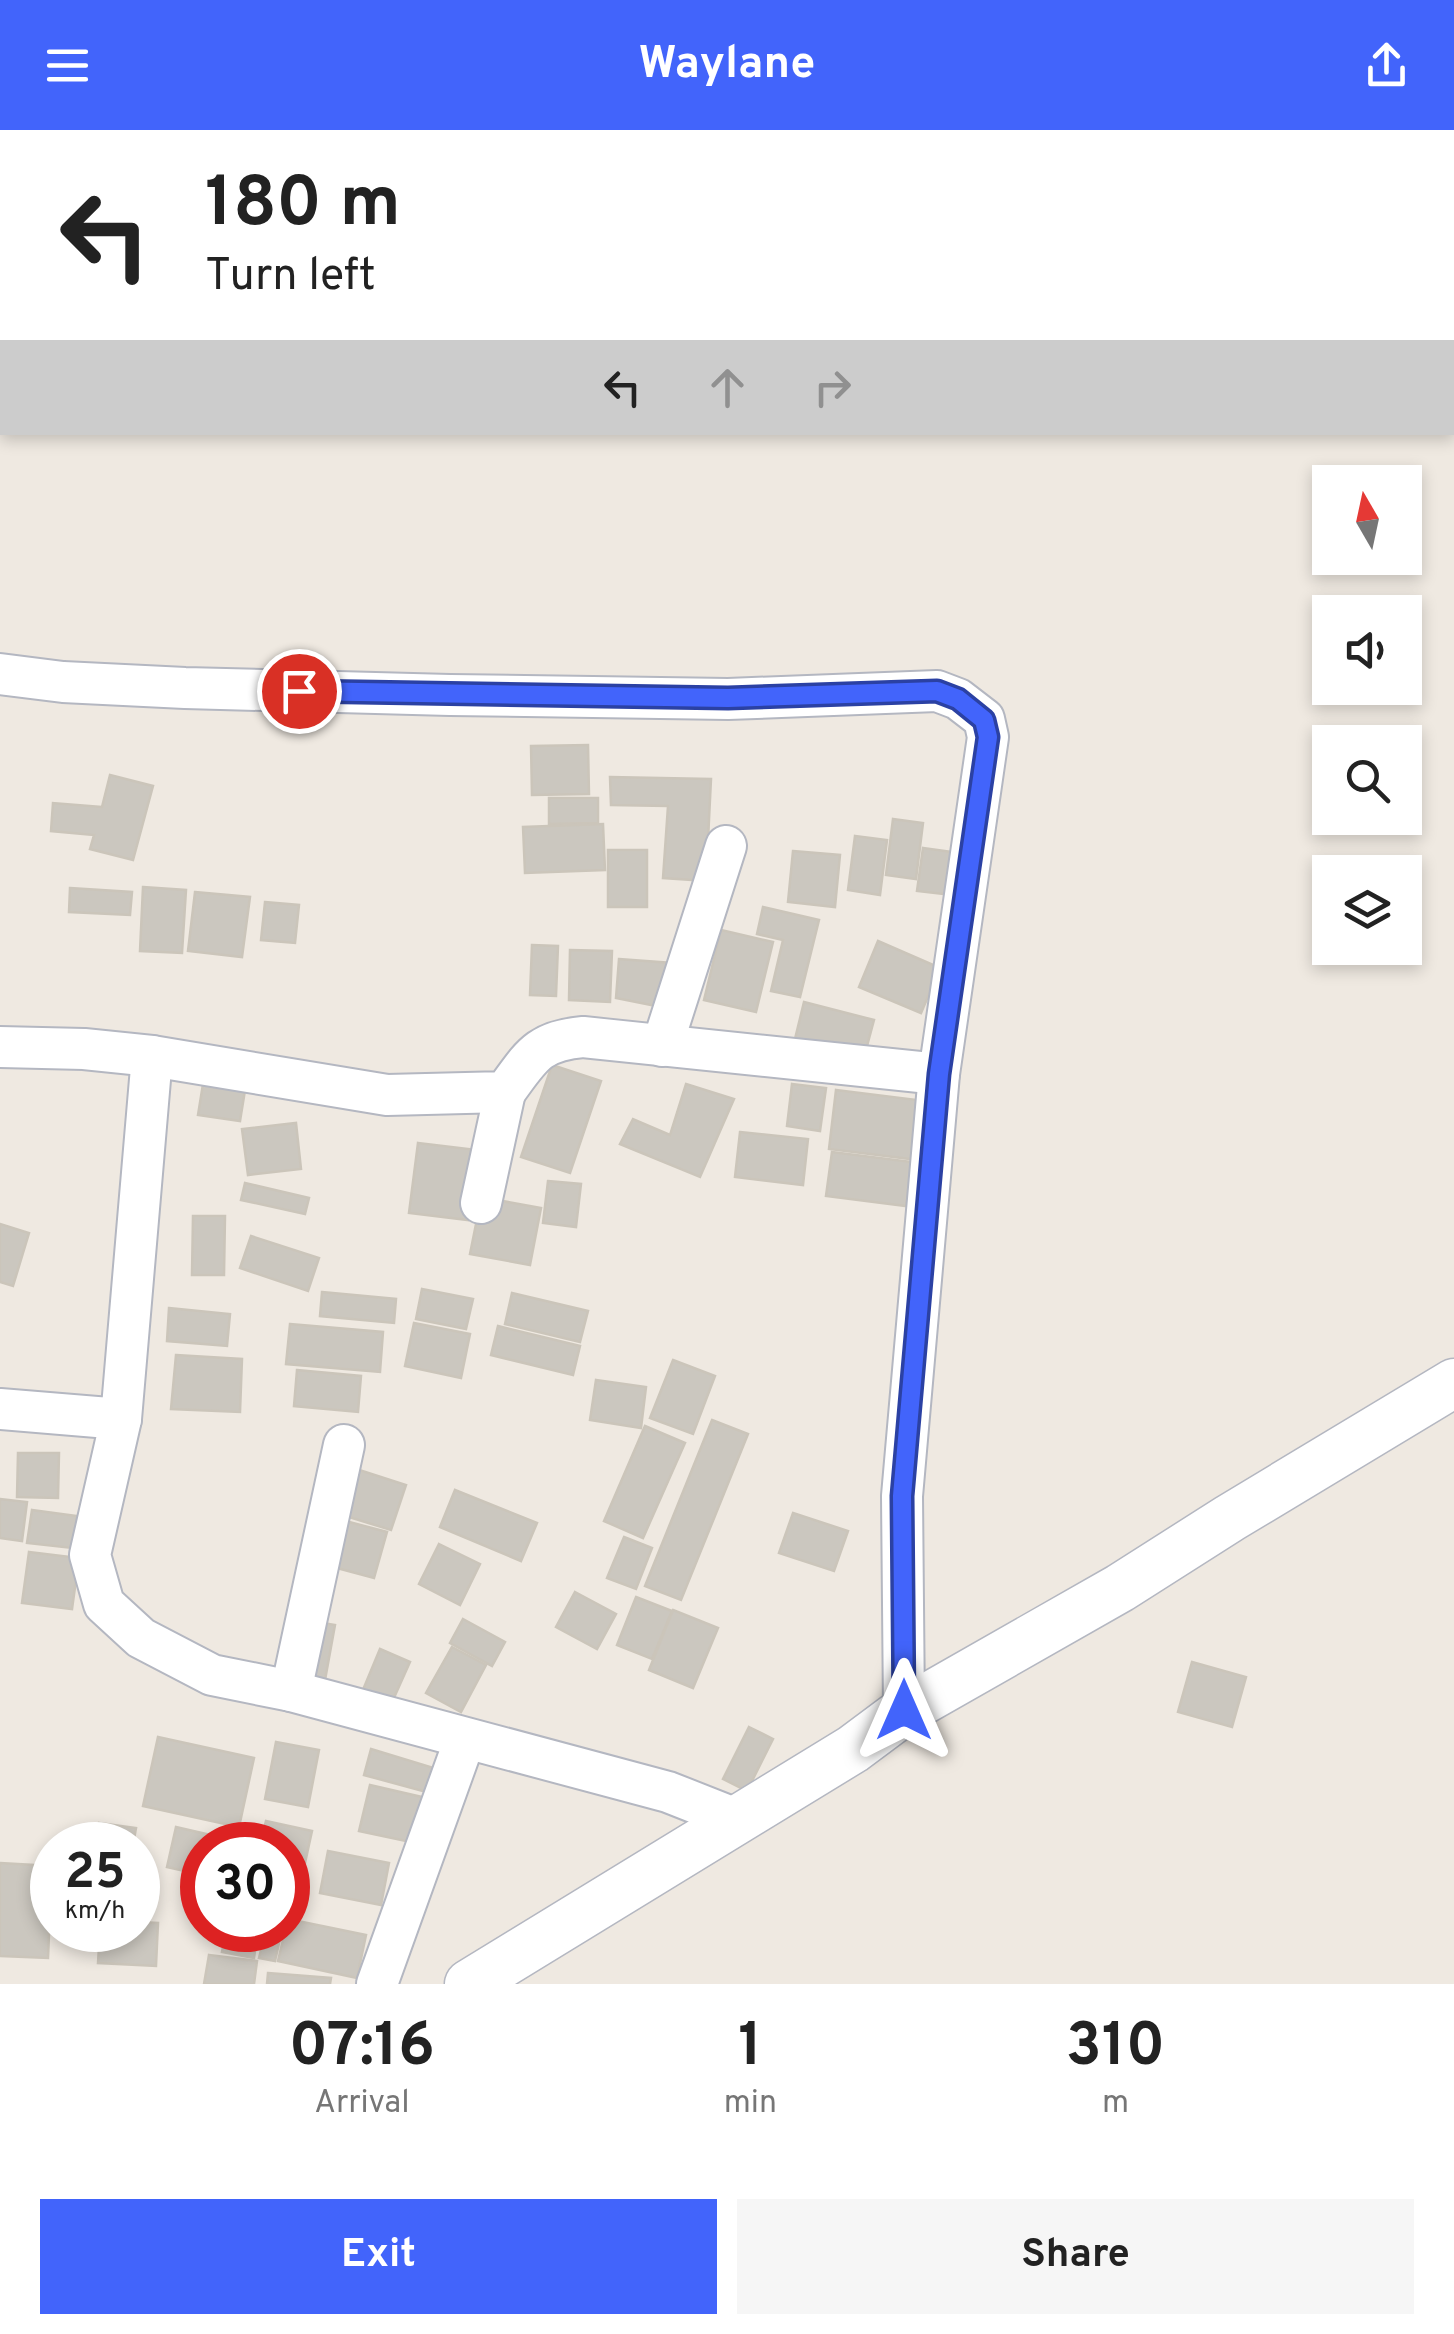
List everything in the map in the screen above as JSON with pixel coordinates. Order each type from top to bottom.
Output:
[{"type":"street","points":[[0,674],[150,686],[374,693],[728,698],[937,691],[958,699],[984,720],[988,737],[939,1074],[902,1496],[904,1710]]},
{"type":"street","points":[[662,1046],[726,846]]},
{"type":"street","points":[[481,1203],[505,1092],[536,1050],[556,1040],[583,1038],[939,1074]]},
{"type":"street","points":[[0,1047],[152,1056],[387,1096],[505,1092]]},
{"type":"street","points":[[152,1056],[121,1419],[90,1556],[104,1604],[141,1638],[212,1675],[291,1692],[668,1792],[739,1820]]},
{"type":"street","points":[[470,1984],[853,1749],[904,1710],[1103,1598],[1454,1383]]},
{"type":"street","points":[[0,1409],[121,1419]]},
{"type":"street","points":[[291,1692],[344,1445]]},
{"type":"street","points":[[377,1984],[465,1740]]},
{"type":"building","points":[[588,745],[589,794],[532,795],[531,746]]},
{"type":"building","points":[[110,775],[153,786],[133,860],[90,849],[94,835],[51,831],[53,803],[102,807]]},
{"type":"building","points":[[610,777],[711,779],[706,881],[663,878],[668,806],[611,805]]},
{"type":"building","points":[[549,798],[598,798],[598,823],[549,824]]},
{"type":"building","points":[[893,819],[923,823],[916,879],[886,875]]},
{"type":"building","points":[[603,824],[605,870],[525,873],[523,827]]},
{"type":"building","points":[[855,836],[887,840],[880,895],[848,890]]},
{"type":"building","points":[[923,848],[967,854],[962,896],[917,891]]},
{"type":"building","points":[[608,850],[647,850],[647,907],[608,907]]},
{"type":"building","points":[[793,851],[840,855],[835,907],[788,902]]},
{"type":"building","points":[[143,887],[186,890],[182,953],[140,951]]},
{"type":"building","points":[[70,888],[132,892],[130,915],[69,912]]},
{"type":"building","points":[[195,892],[250,897],[242,957],[188,951]]},
{"type":"building","points":[[265,902],[299,905],[295,943],[261,940]]},
{"type":"building","points":[[763,907],[819,920],[800,997],[771,991],[783,940],[757,934]]},
{"type":"building","points":[[721,930],[773,942],[756,1012],[704,1000]]},
{"type":"building","points":[[878,941],[940,968],[921,1013],[859,987]]},
{"type":"building","points":[[532,945],[558,946],[556,996],[530,995]]},
{"type":"building","points":[[570,950],[612,951],[610,1002],[569,1000]]},
{"type":"building","points":[[619,959],[672,963],[666,1008],[616,998]]},
{"type":"building","points":[[804,1002],[874,1020],[863,1061],[794,1043]]},
{"type":"building","points":[[552,1065],[601,1081],[570,1173],[521,1157]]},
{"type":"building","points":[[204,1078],[246,1084],[240,1121],[198,1115]]},
{"type":"building","points":[[686,1084],[734,1099],[700,1177],[620,1144],[633,1119],[670,1135]]},
{"type":"building","points":[[792,1084],[826,1088],[820,1131],[787,1126]]},
{"type":"building","points":[[836,1090],[925,1101],[918,1160],[829,1149]]},
{"type":"building","points":[[296,1123],[301,1169],[248,1175],[242,1129]]},
{"type":"building","points":[[740,1132],[808,1139],[803,1185],[735,1177]]},
{"type":"building","points":[[418,1143],[477,1150],[468,1220],[409,1213]]},
{"type":"building","points":[[832,1152],[912,1162],[906,1206],[826,1196]]},
{"type":"building","points":[[548,1181],[581,1184],[576,1227],[543,1223]]},
{"type":"building","points":[[245,1183],[309,1198],[305,1214],[241,1200]]},
{"type":"building","points":[[497,1200],[541,1208],[530,1265],[470,1254],[479,1209]]},
{"type":"building","points":[[193,1216],[225,1216],[224,1275],[192,1275]]},
{"type":"building","points":[[0,1224],[29,1233],[13,1286],[0,1282]]},
{"type":"building","points":[[251,1236],[319,1258],[308,1291],[240,1268]]},
{"type":"building","points":[[422,1289],[473,1299],[466,1329],[416,1319]]},
{"type":"building","points":[[322,1292],[396,1299],[394,1323],[320,1316]]},
{"type":"building","points":[[512,1293],[588,1311],[580,1342],[505,1324]]},
{"type":"building","points":[[169,1308],[230,1314],[227,1346],[167,1341]]},
{"type":"building","points":[[414,1323],[470,1334],[461,1378],[405,1366]]},
{"type":"building","points":[[290,1324],[383,1332],[380,1372],[286,1364]]},
{"type":"building","points":[[498,1326],[580,1346],[573,1375],[491,1355]]},
{"type":"building","points":[[176,1355],[242,1359],[240,1412],[171,1409]]},
{"type":"building","points":[[673,1360],[715,1376],[693,1434],[650,1418]]},
{"type":"building","points":[[297,1370],[361,1376],[358,1412],[294,1406]]},
{"type":"building","points":[[596,1380],[646,1387],[641,1428],[590,1420]]},
{"type":"building","points":[[712,1420],[748,1434],[681,1600],[645,1586]]},
{"type":"building","points":[[645,1426],[685,1443],[643,1538],[604,1521]]},
{"type":"building","points":[[18,1453],[59,1453],[58,1498],[17,1497]]},
{"type":"building","points":[[353,1468],[406,1485],[391,1530],[339,1514]]},
{"type":"building","points":[[455,1490],[537,1523],[521,1561],[440,1527]]},
{"type":"building","points":[[0,1499],[27,1502],[22,1541],[0,1538]]},
{"type":"building","points":[[32,1510],[77,1516],[72,1548],[27,1543]]},
{"type":"building","points":[[793,1513],[848,1531],[834,1571],[779,1553]]},
{"type":"building","points":[[338,1519],[387,1532],[374,1578],[326,1565]]},
{"type":"building","points":[[624,1537],[652,1548],[636,1589],[607,1578]]},
{"type":"building","points":[[439,1544],[480,1564],[460,1605],[419,1584]]},
{"type":"building","points":[[29,1552],[79,1558],[72,1609],[22,1603]]},
{"type":"building","points":[[575,1592],[616,1614],[597,1649],[556,1627]]},
{"type":"building","points":[[636,1597],[672,1611],[652,1659],[617,1645]]},
{"type":"building","points":[[673,1610],[718,1628],[693,1688],[649,1670]]},
{"type":"building","points":[[463,1619],[505,1642],[492,1666],[450,1643]]},
{"type":"building","points":[[311,1621],[335,1625],[325,1680],[300,1675]]},
{"type":"building","points":[[452,1647],[486,1665],[461,1712],[426,1693]]},
{"type":"building","points":[[380,1649],[410,1662],[389,1709],[360,1697]]},
{"type":"building","points":[[1192,1662],[1246,1677],[1232,1727],[1178,1712]]},
{"type":"building","points":[[749,1727],[773,1739],[747,1791],[723,1779]]},
{"type":"building","points":[[158,1737],[254,1758],[240,1822],[216,1822],[143,1806]]},
{"type":"building","points":[[276,1742],[319,1750],[308,1807],[265,1799]]},
{"type":"building","points":[[371,1749],[437,1769],[430,1793],[364,1775]]},
{"type":"building","points":[[370,1785],[435,1800],[425,1845],[359,1831]]},
{"type":"building","points":[[176,1827],[180,1828],[180,1870],[167,1867]]},
{"type":"building","points":[[328,1851],[389,1863],[381,1905],[320,1893]]},
{"type":"building","points":[[0,1863],[30,1865],[30,1952],[48,1952],[48,1958],[0,1956]]},
{"type":"building","points":[[310,1924],[366,1935],[357,1978],[278,1961],[280,1952],[310,1952]]},
{"type":"building","points":[[99,1952],[157,1952],[156,1966],[98,1963]]},
{"type":"building","points":[[222,1952],[255,1952],[254,1958]]},
{"type":"building","points":[[260,1952],[277,1952],[275,1961],[259,1958]]},
{"type":"building","points":[[209,1955],[257,1961],[254,1984],[204,1984]]},
{"type":"building","points":[[268,1973],[331,1978],[330,1984],[267,1984]]},
{"type":"route","points":[[299,691],[728,698],[937,691],[958,699],[984,720],[988,737],[939,1074],[902,1496],[904,1710]]}]
